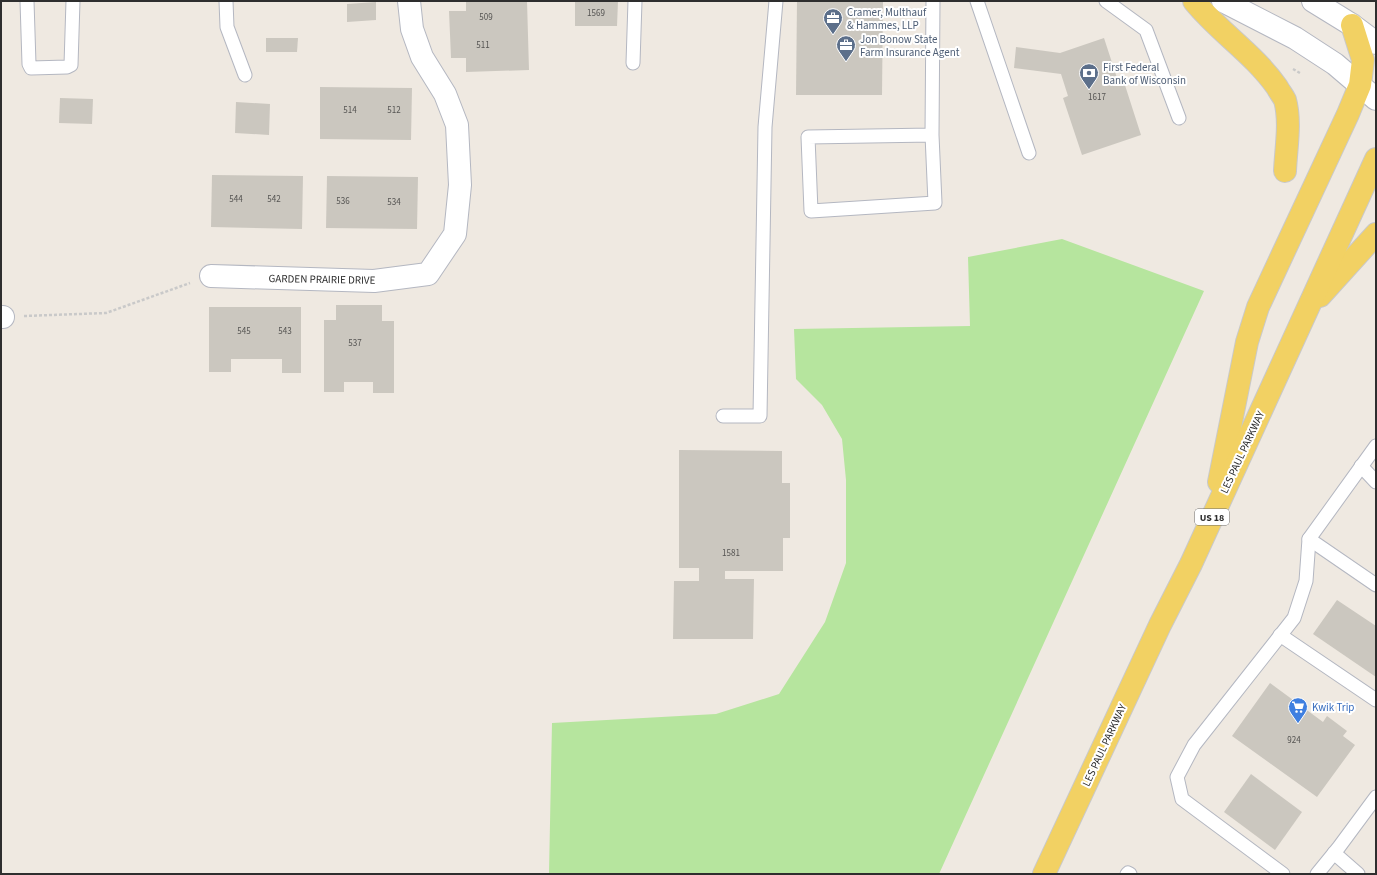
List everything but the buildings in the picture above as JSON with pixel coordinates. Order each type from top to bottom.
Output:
[{"type":"main road","points":[[1194,1],[1206,15],[1270,77],[1284,99],[1288,116],[1285,171]]},
{"type":"main road","points":[[1212,518],[1247,342],[1258,307],[1348,114],[1368,92],[1363,60],[1352,25]]},
{"type":"main road","name":"LES PAUL PARKWAY","points":[[1044,874],[1160,625],[1191,564],[1376,159]]},
{"type":"main road","points":[[1307,310],[1376,234]]},
{"type":"street","name":"GARDEN PRAIRIE DRIVE","points":[[211,276],[374,281],[428,274],[454,234],[460,184],[457,125],[445,94],[422,56],[412,29],[409,1]]},
{"type":"street","points":[[1223,1],[1295,38],[1335,64],[1368,92]]},
{"type":"street","points":[[1313,1],[1352,25],[1376,43]]},
{"type":"lane","points":[[27,1],[29,64],[31,68],[67,67],[71,65],[73,1]]},
{"type":"lane","points":[[226,1],[227,27],[245,75]]},
{"type":"lane","points":[[633,64],[635,1]]},
{"type":"lane","points":[[722,416],[760,416],[764,127],[776,1]]},
{"type":"lane","points":[[932,135],[808,137],[810,211],[935,203],[932,135],[933,1]]},
{"type":"lane","points":[[977,1],[1029,153]]},
{"type":"lane","points":[[1106,1],[1146,30],[1179,118]]},
{"type":"lane","points":[[1283,874],[1182,799],[1177,778],[1194,745],[1294,618],[1306,581],[1309,539],[1376,446]]},
{"type":"lane","points":[[1361,466],[1376,482]]},
{"type":"lane","points":[[1309,539],[1376,585]]},
{"type":"lane","points":[[1280,635],[1376,700]]},
{"type":"lane","points":[[1317,874],[1376,797]]},
{"type":"lane","points":[[1334,853],[1358,874]]},
{"type":"path","points":[[1293,69],[1300,73]]},
{"type":"path","points":[[2,317],[106,313],[211,276]]},
{"type":"green space","points":[[1062,239],[1204,291],[939,874],[549,874],[552,723],[716,714],[779,694],[825,622],[846,563],[846,480],[842,439],[822,405],[796,379],[794,329],[970,326],[968,257]]},
{"type":"place","name":"Cramer, Multhauf & Hammes, LLP","points":[[833,35]]},
{"type":"place","name":"Jon Bonow State Farm Insurance Agent","points":[[846,62]]},
{"type":"place","name":"First Federal Bank of Wisconsin","points":[[1089,90]]},
{"type":"place","name":"Kwik Trip","points":[[1298,724]]}]
